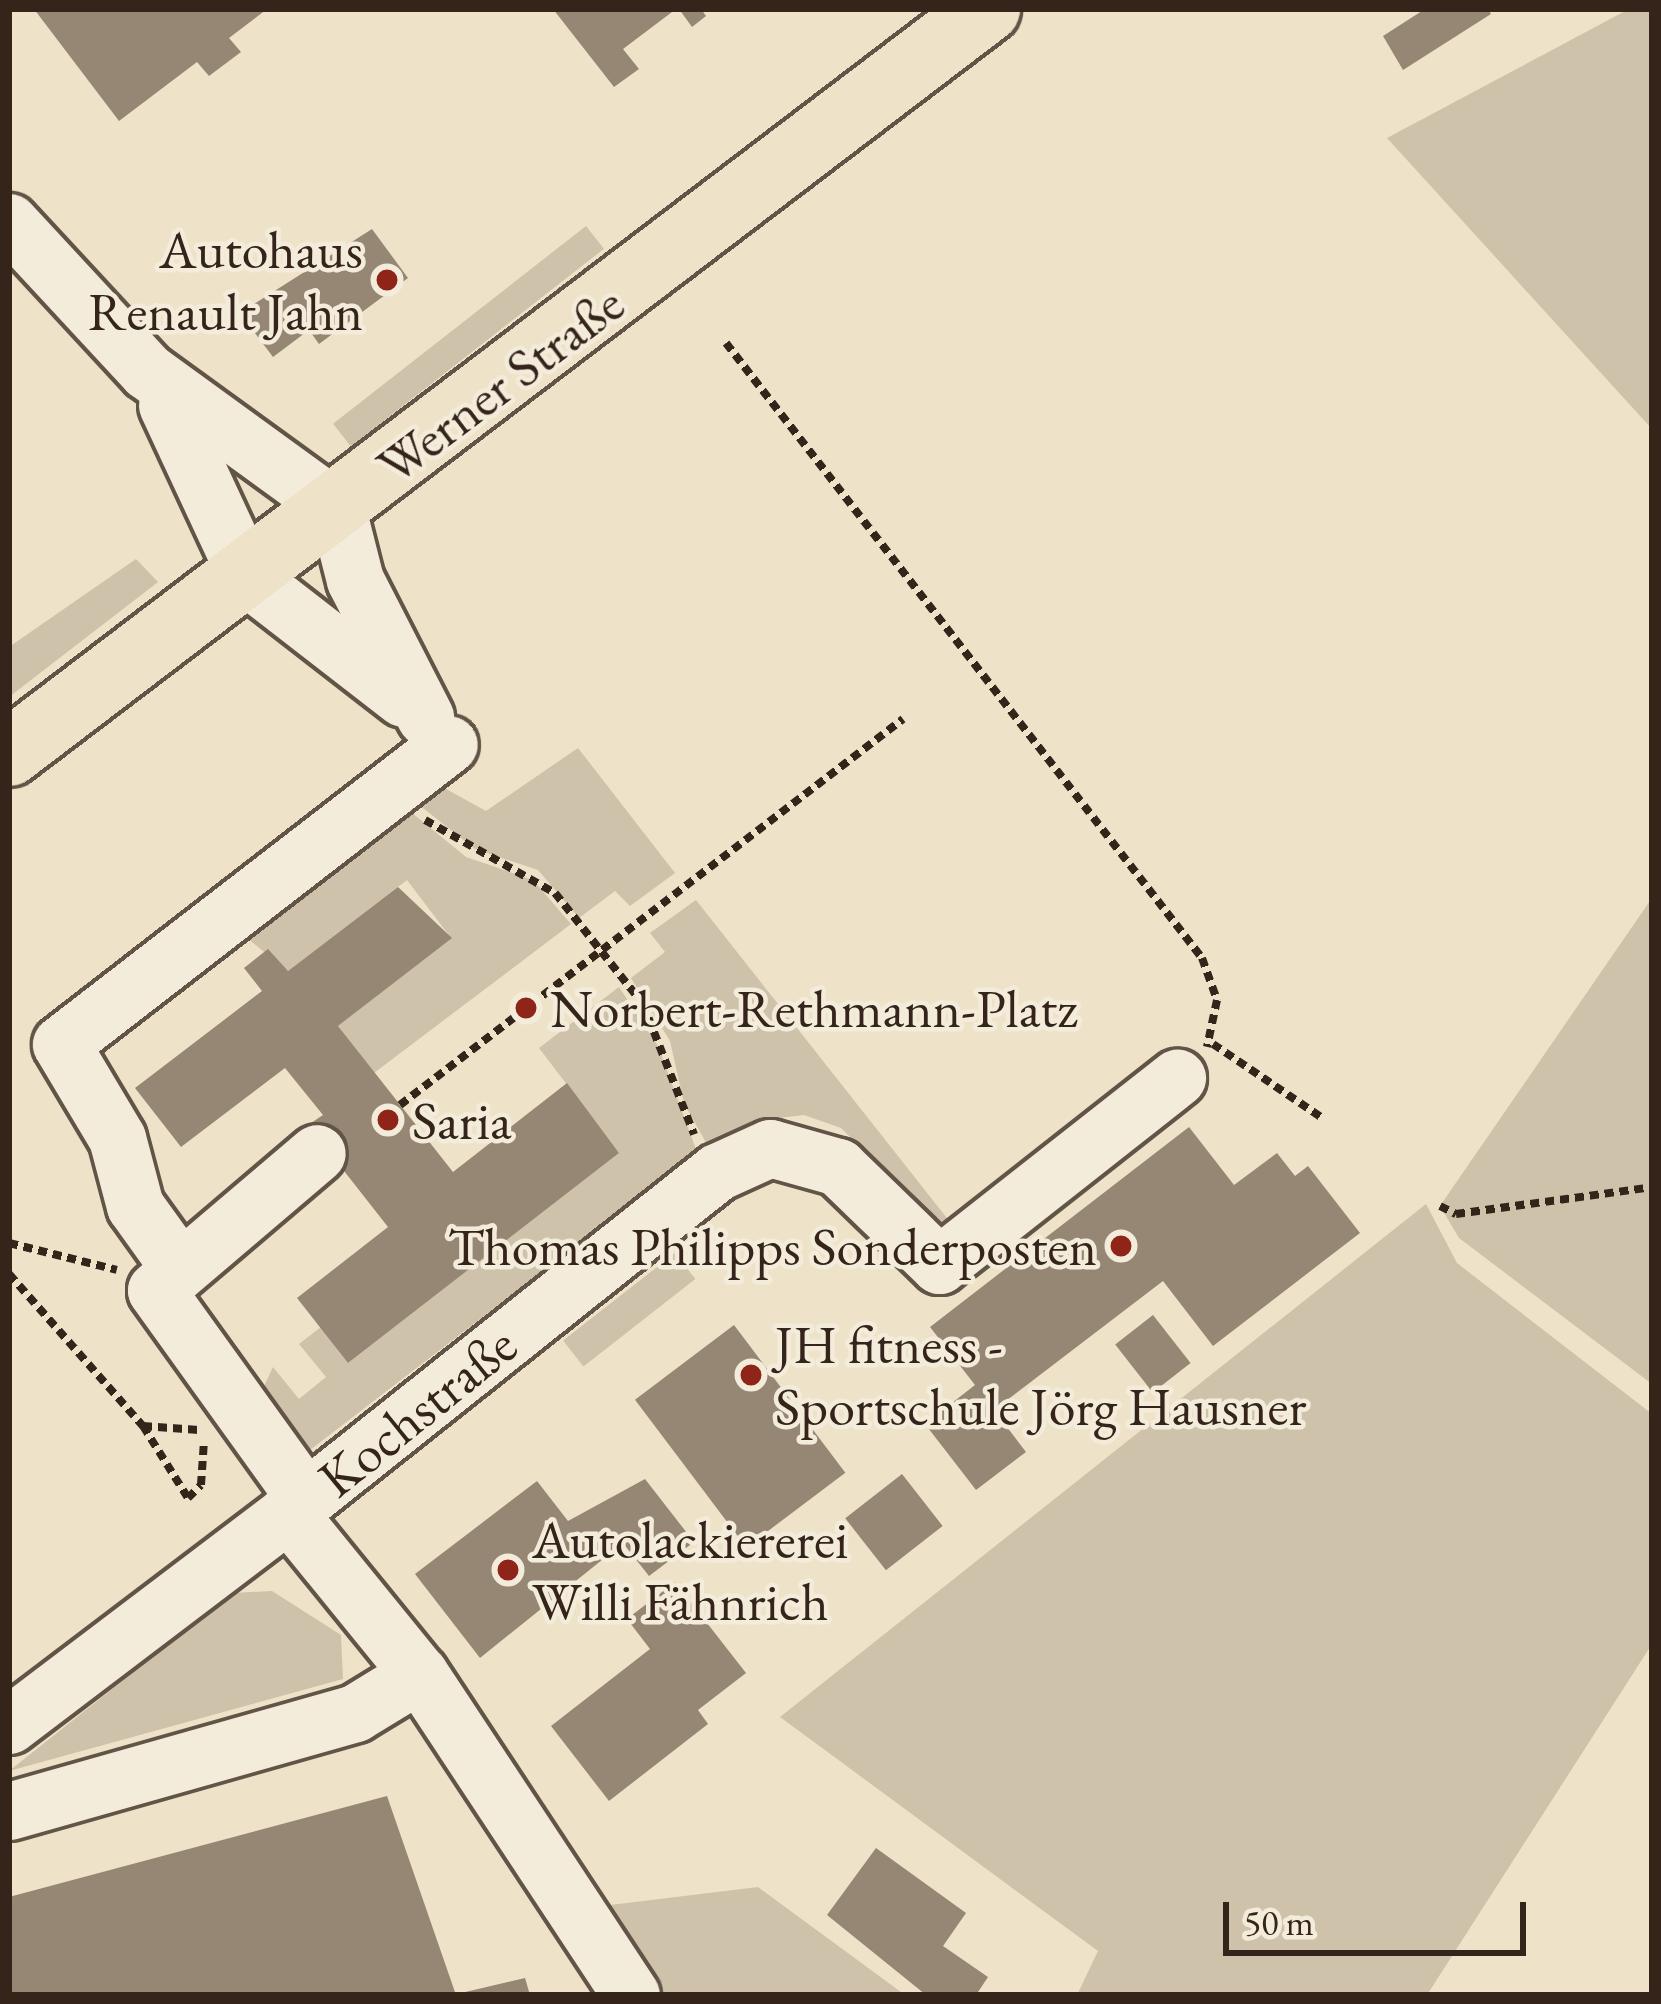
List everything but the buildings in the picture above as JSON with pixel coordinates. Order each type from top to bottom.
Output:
[{"type":"main road","name":"Werner Straße","points":[[9,753],[337,509],[987,9]]},
{"type":"street","points":[[9,222],[146,370],[337,509],[355,580],[445,739]]},
{"type":"street","points":[[146,370],[247,577],[445,739]]},
{"type":"street","points":[[297,1506],[216,1410],[135,1206],[118,1138],[61,1044],[395,788],[445,739]]},
{"type":"street","name":"Kochstraße","points":[[9,1725],[297,1506],[717,1172],[770,1148],[838,1167],[939,1265],[1194,1061]]},
{"type":"street","points":[[166,1276],[317,1153]]},
{"type":"street","name":"Kochstraße","points":[[297,1506],[419,1674],[631,1995]]},
{"type":"street","points":[[9,1810],[355,1713],[419,1674]]},
{"type":"path","points":[[726,343],[1202,958],[1217,1000],[1194,1061],[1321,1117]]},
{"type":"path","points":[[400,1105],[903,719]]},
{"type":"path","points":[[395,788],[443,833],[555,893],[662,1037],[680,1113],[717,1172]]},
{"type":"path","points":[[1440,1206],[1456,1214],[1652,1187]]},
{"type":"path","points":[[9,1243],[166,1276]]},
{"type":"path","points":[[9,1274],[143,1426],[188,1498],[201,1485],[216,1410],[143,1426]]},
{"type":"shaded area","points":[[1629,9],[1652,9],[1652,429],[1387,138]]},
{"type":"shaded area","points":[[586,226],[604,249],[351,446],[333,424]]},
{"type":"shaded area","points":[[136,559],[158,582],[9,697],[9,647]]},
{"type":"shaded area","points":[[578,748],[675,873],[630,906],[615,891],[579,918],[538,870],[475,849],[414,801],[437,784],[486,811]]},
{"type":"shaded area","points":[[406,808],[466,857],[533,880],[571,924],[374,1073],[338,1026],[451,938],[407,880],[288,971],[242,934]]},
{"type":"shaded area","points":[[1652,898],[1652,1384],[1459,1238],[1440,1206]]},
{"type":"shaded area","points":[[696,900],[950,1222],[944,1229],[841,1128],[804,1115],[761,1120],[709,1148],[684,1103],[670,1041],[631,978],[665,952],[650,933]]},
{"type":"shaded area","points":[[619,987],[658,1046],[697,1152],[297,1460],[258,1399],[273,1367],[299,1399],[326,1377],[299,1344],[321,1327],[348,1363],[619,1153],[539,1048]]},
{"type":"shaded area","points":[[1426,1204],[1457,1263],[1652,1414],[1652,1644],[1427,1995],[1077,1995],[1098,1951],[780,1717]]},
{"type":"shaded area","points":[[675,1253],[695,1279],[583,1366],[563,1340]]},
{"type":"shaded area","points":[[272,1591],[341,1635],[343,1679],[9,1771],[233,1593]]},
{"type":"shaded area","points":[[758,1887],[905,1995],[662,1995],[602,1906]]},
{"type":"place","name":"Autohaus Renault Jahn","points":[[387,280]]},
{"type":"place","name":"Norbert-Rethmann-Platz","points":[[526,1008]]},
{"type":"place","name":"Saria","points":[[388,1120]]},
{"type":"place","name":"Thomas Philipps Sonderposten","points":[[1121,1246]]},
{"type":"place","name":"JH fitness - Sportschule Jörg Hausner","points":[[751,1375]]},
{"type":"place","name":"Autolackiererei Willi Fähnrich","points":[[508,1570]]}]
